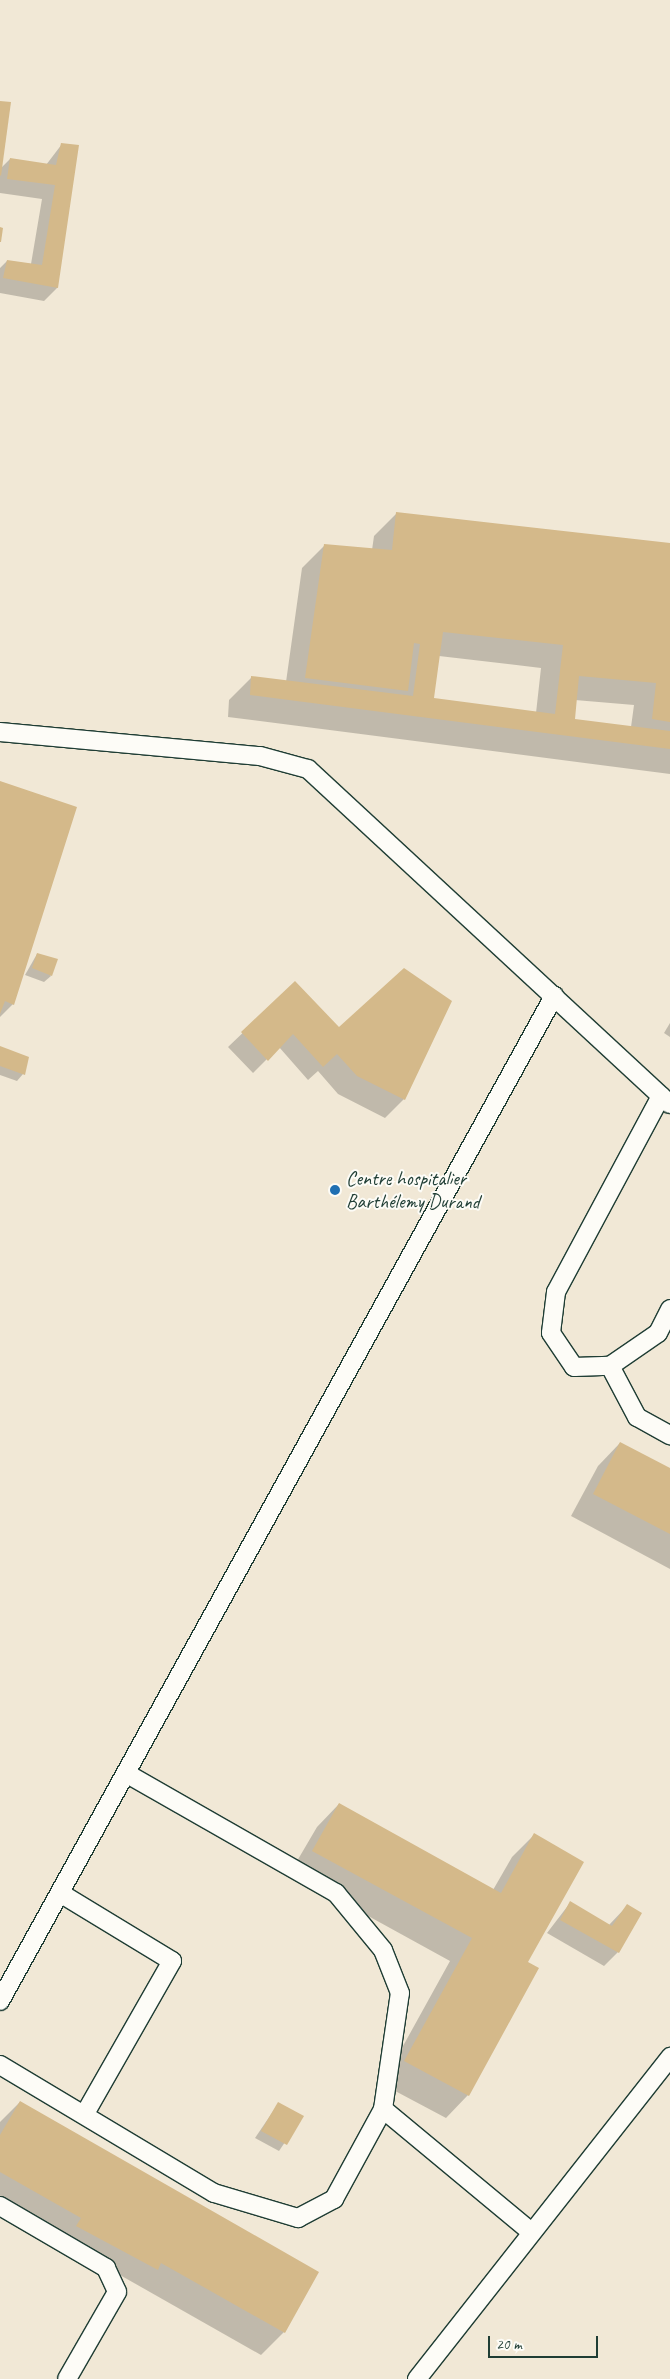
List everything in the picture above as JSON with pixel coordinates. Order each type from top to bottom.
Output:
[{"type":"lane","points":[[0,732],[260,756],[308,770],[666,1100],[556,1292],[551,1333],[574,1367],[610,1366],[658,1333],[670,1309]]},
{"type":"lane","points":[[0,2001],[127,1774],[554,996]]},
{"type":"lane","points":[[610,1366],[637,1417],[670,1435]]},
{"type":"lane","points":[[0,2065],[214,2193],[298,2218],[334,2199],[383,2110],[400,1993],[383,1950],[336,1893],[127,1774]]},
{"type":"lane","points":[[60,1893],[172,1961],[84,2115]]},
{"type":"lane","points":[[417,2379],[530,2231],[670,2057]]},
{"type":"lane","points":[[383,2110],[530,2231]]},
{"type":"lane","points":[[0,2206],[106,2268],[116,2292],[66,2379]]},
{"type":"shaded area","name":"Centre hospitalier Barthélemy Durand","points":[[0,0],[670,0],[670,2379],[0,2379]]},
{"type":"building","points":[[0,101],[11,102],[1,176],[0,175]]},
{"type":"building","points":[[61,143],[79,145],[58,288],[3,278],[7,260],[42,265],[55,185],[7,179],[10,158],[56,165]]},
{"type":"building","points":[[0,227],[3,228],[1,242],[0,242]]},
{"type":"building","points":[[396,512],[670,543],[670,722],[652,719],[656,683],[579,676],[575,719],[670,731],[670,749],[250,695],[251,676],[413,696],[420,644],[414,643],[408,691],[305,678],[324,544],[392,550]],"holes":[[[443,632],[563,645],[555,714],[434,698]]]},
{"type":"building","points":[[0,781],[77,807],[14,1005],[5,1001],[0,1014]]},
{"type":"building","points":[[37,953],[58,959],[52,976],[32,968]]},
{"type":"building","points":[[404,968],[452,1001],[405,1100],[357,1076],[337,1054],[323,1067],[293,1034],[268,1061],[241,1032],[295,981],[339,1027]]},
{"type":"building","points":[[0,1046],[29,1057],[25,1075],[0,1066]]},
{"type":"building","points":[[620,1442],[670,1468],[670,1534],[593,1494]]},
{"type":"building","points":[[339,1803],[501,1893],[534,1833],[584,1862],[528,1962],[539,1968],[469,2096],[404,2061],[472,1938],[312,1851]]},
{"type":"building","points":[[570,1901],[612,1926],[627,1904],[642,1913],[619,1953],[560,1920]]},
{"type":"building","points":[[20,2101],[319,2272],[285,2333],[161,2263],[158,2270],[76,2226],[81,2218],[0,2172],[0,2135]]},
{"type":"building","points":[[278,2102],[304,2116],[287,2145],[261,2131]]},
{"type":"place","name":"Centre hospitalier Barthélemy Durand","points":[[335,1190]]}]
